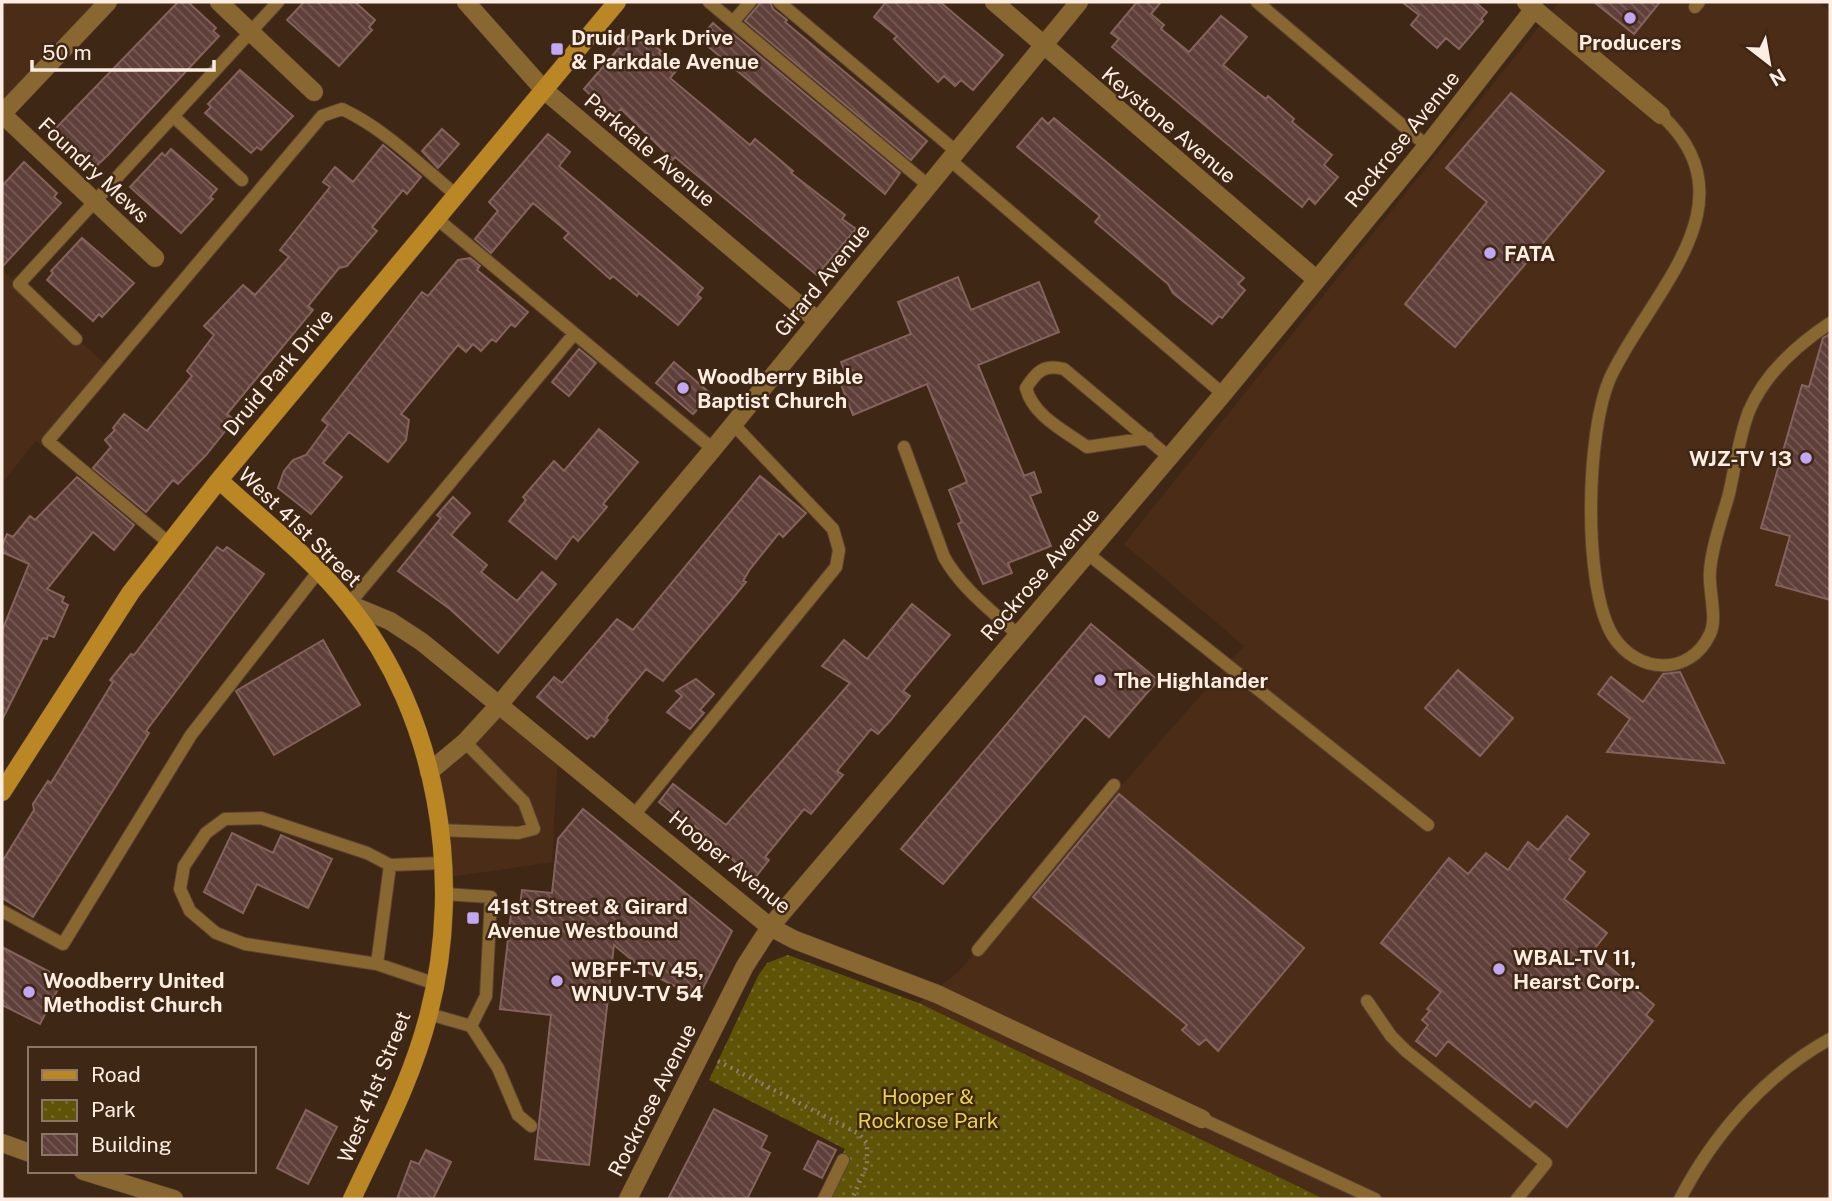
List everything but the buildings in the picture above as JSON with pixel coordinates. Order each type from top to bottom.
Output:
[{"type":"main road","name":"Druid Park Drive","points":[[2,792],[107,624],[169,543],[617,2]]},
{"type":"main road","name":"West 41st Street","points":[[219,480],[349,604],[398,686],[429,772],[443,863],[444,894],[436,984],[429,1014],[392,1113],[352,1199]]},
{"type":"street","points":[[2,114],[108,2]]},
{"type":"street","points":[[219,2],[314,92]]},
{"type":"street","name":"Parkdale Avenue","points":[[466,2],[544,90],[818,321]]},
{"type":"street","name":"Keystone Avenue","points":[[993,2],[1317,280]]},
{"type":"street","name":"Girard Avenue","points":[[429,772],[465,743],[498,706],[713,449],[1079,2]]},
{"type":"street","points":[[1529,4],[1661,115]]},
{"type":"street","name":"Rockrose Avenue","points":[[628,1199],[749,958],[770,927],[1317,280],[1427,146],[1529,4]]},
{"type":"street","name":"Foundry Mews","points":[[2,114],[155,258]]},
{"type":"street","name":"Hooper Avenue","points":[[349,604],[390,621],[422,642],[770,927],[795,940],[937,994],[1202,1119]]},
{"type":"street","points":[[2,1143],[28,1152]]},
{"type":"street","points":[[90,1173],[174,1199]]},
{"type":"lane","points":[[76,339],[19,284],[278,2]]},
{"type":"lane","points":[[709,2],[929,186]]},
{"type":"lane","points":[[733,22],[750,2]]},
{"type":"lane","points":[[779,2],[1223,394]]},
{"type":"lane","points":[[1257,2],[1427,146]]},
{"type":"lane","points":[[169,543],[48,441],[322,116],[342,109],[375,127],[456,195]]},
{"type":"lane","points":[[1661,115],[1679,132],[1697,166],[1700,184],[1698,208],[1679,264],[1610,377],[1600,403],[1592,471],[1596,587],[1602,615],[1614,638],[1630,653],[1653,665],[1675,665],[1692,659],[1703,646],[1712,630],[1710,567],[1749,411],[1786,356],[1830,323]]},
{"type":"lane","points":[[173,116],[242,180]]},
{"type":"lane","points":[[436,218],[713,449]]},
{"type":"lane","points":[[349,604],[574,334]]},
{"type":"lane","points":[[1149,438],[1087,447],[1036,410],[1029,401],[1026,388],[1042,368],[1050,365],[1064,369],[1149,438],[1169,457]]},
{"type":"lane","points":[[634,815],[836,567],[839,550],[833,528],[733,424]]},
{"type":"lane","points":[[904,447],[951,570],[960,583],[1018,635]]},
{"type":"lane","points":[[1088,554],[1428,825]]},
{"type":"lane","points":[[2,911],[63,944],[191,735],[318,572]]},
{"type":"lane","points":[[439,830],[518,833],[534,830],[524,802],[465,743]]},
{"type":"lane","points":[[978,950],[1114,785]]},
{"type":"lane","points":[[436,984],[377,964],[245,944],[216,933],[190,911],[180,888],[184,866],[206,833],[225,819],[261,818],[367,853],[390,865],[443,863]]},
{"type":"lane","points":[[377,964],[390,865]]},
{"type":"lane","points":[[444,894],[491,897],[486,996],[471,1026]]},
{"type":"lane","points":[[1367,1001],[1391,1036],[1406,1051],[1546,1163],[1517,1199]]},
{"type":"lane","points":[[429,1014],[471,1026],[498,1068],[518,1115],[531,1126]]},
{"type":"lane","points":[[1680,1199],[1695,1170],[1729,1124],[1782,1072],[1808,1052],[1830,1040]]},
{"type":"lane","points":[[1202,1119],[1375,1199]]},
{"type":"lane","points":[[824,1199],[843,1160]]},
{"type":"path","points":[[702,1052],[859,1134],[867,1143],[867,1166],[852,1199]]},
{"type":"shaded area","points":[[2,2],[109,2],[2,115]]},
{"type":"shaded area","points":[[1559,2],[1817,2],[1830,11],[1830,1199],[1324,1199],[919,1003],[957,973],[1244,646],[1124,544]]},
{"type":"shaded area","points":[[2,270],[107,366],[42,445],[36,441],[2,483]]},
{"type":"shaded area","points":[[496,702],[558,752],[552,862],[443,878],[429,771]]},
{"type":"green space","name":"Hooper & Rockrose Park","points":[[788,955],[919,1003],[1324,1199],[821,1199],[845,1149],[709,1080],[758,976],[767,963]]},
{"type":"place","name":"Producers","points":[[1630,18]]},
{"type":"place","name":"Druid Park Drive & Parkdale Avenue","points":[[557,49]]},
{"type":"place","name":"FATA","points":[[1490,253]]},
{"type":"place","name":"Woodberry Bible Baptist Church","points":[[683,388]]},
{"type":"place","name":"WJZ-TV 13","points":[[1806,458]]},
{"type":"place","name":"The Highlander","points":[[1100,680]]},
{"type":"place","name":"41st Street & Girard Avenue Westbound","points":[[473,918]]},
{"type":"place","name":"WBAL-TV 11, Hearst Corp.","points":[[1499,969]]},
{"type":"place","name":"WBFF-TV 45, WNUV-TV 54","points":[[557,981]]},
{"type":"place","name":"Woodberry United Methodist Church","points":[[29,992]]}]
